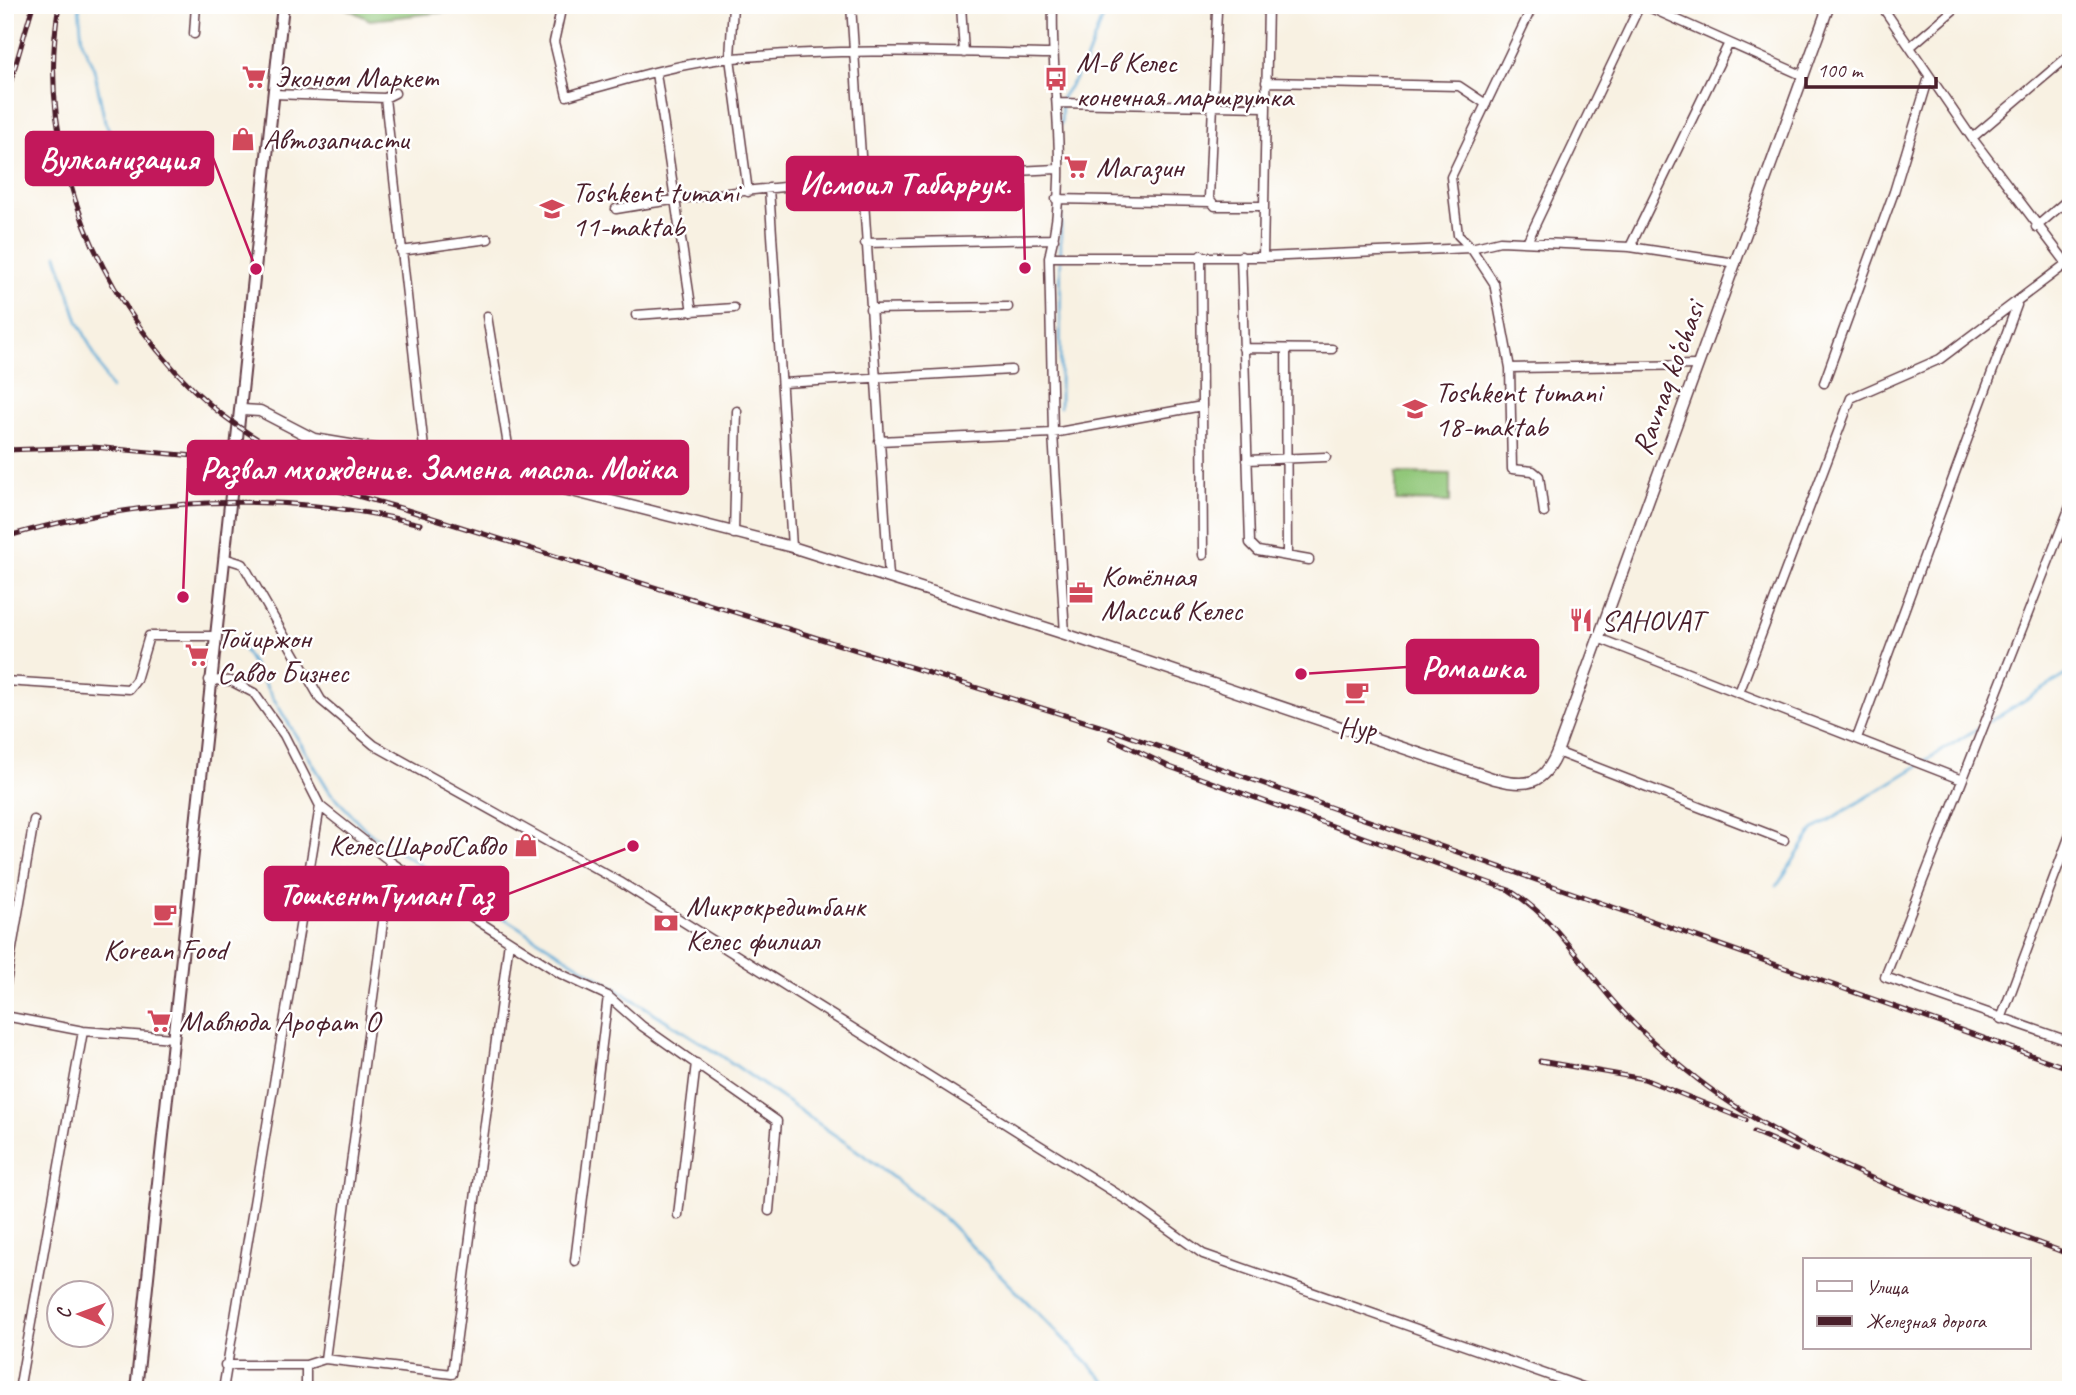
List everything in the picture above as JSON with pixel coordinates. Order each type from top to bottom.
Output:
[{"type":"main road","points":[[136,1390],[209,680],[242,410],[283,5]]},
{"type":"street","points":[[194,34],[196,5]]},
{"type":"street","points":[[562,5],[554,42],[568,96],[656,73],[730,58],[854,51],[1051,54]]},
{"type":"street","points":[[733,5],[730,58],[748,191]]},
{"type":"street","points":[[851,5],[889,577]]},
{"type":"street","points":[[961,5],[964,53]]},
{"type":"street","points":[[242,410],[260,411],[314,439],[508,474],[792,547],[1065,634],[1053,433],[1049,257],[1054,239],[1058,169],[1057,103],[1051,54],[1053,5]]},
{"type":"street","points":[[1263,257],[1268,5]]},
{"type":"street","points":[[1533,5],[1451,177],[1458,236],[1471,248],[1494,284],[1510,368],[1512,469],[1533,471],[1539,476],[1544,513]]},
{"type":"street","points":[[1527,242],[1642,5],[1804,76]]},
{"type":"street","name":"Ravnaq ko‘chasi","points":[[1065,634],[1494,779],[1530,782],[1546,774],[1557,752],[1829,5]]},
{"type":"street","points":[[1739,693],[1851,398],[1940,359],[2068,267],[1929,78],[1881,5]]},
{"type":"street","points":[[1910,47],[1959,5]]},
{"type":"street","points":[[1210,202],[1211,108],[1217,10]]},
{"type":"street","points":[[1630,247],[1729,43]]},
{"type":"street","points":[[1972,138],[2071,54]]},
{"type":"street","points":[[656,73],[692,312]]},
{"type":"street","points":[[1824,383],[1894,192],[1929,78]]},
{"type":"street","points":[[1266,82],[1460,86],[1486,104]]},
{"type":"street","points":[[273,94],[385,98],[395,93]]},
{"type":"street","points":[[385,98],[425,457]]},
{"type":"street","points":[[1057,103],[1265,107]]},
{"type":"street","points":[[616,209],[676,199],[862,178],[1058,169]]},
{"type":"street","points":[[769,188],[792,547]]},
{"type":"street","points":[[2036,227],[2071,197]]},
{"type":"street","points":[[1056,199],[1210,202],[1215,206],[1264,206]]},
{"type":"street","points":[[401,251],[488,239]]},
{"type":"street","points":[[865,243],[1054,239]]},
{"type":"street","points":[[1049,257],[1263,257],[1471,248],[1500,241],[1630,247],[1736,263]]},
{"type":"street","points":[[1201,255],[1203,555]]},
{"type":"street","points":[[1241,257],[1250,543],[1258,551],[1309,560]]},
{"type":"street","points":[[1857,738],[2018,303]]},
{"type":"street","points":[[870,309],[1008,307]]},
{"type":"street","points":[[636,315],[734,308]]},
{"type":"street","points":[[487,316],[511,464],[508,474]]},
{"type":"street","points":[[1243,348],[1332,349]]},
{"type":"street","points":[[1286,349],[1289,459],[1287,556]]},
{"type":"street","points":[[1510,368],[1698,365]]},
{"type":"street","points":[[783,383],[1012,370]]},
{"type":"street","points":[[879,441],[1053,433],[1202,406]]},
{"type":"street","points":[[734,534],[737,411]]},
{"type":"street","points":[[1247,460],[1326,457]]},
{"type":"street","points":[[2071,504],[1885,977],[2071,1042]]},
{"type":"street","points":[[224,558],[243,564],[321,700],[374,745],[620,882],[1133,1204],[1203,1254],[1591,1390]]},
{"type":"street","points":[[5,681],[129,689],[136,680],[149,636],[216,636]]},
{"type":"street","points":[[1598,638],[1962,779]]},
{"type":"street","points":[[209,680],[231,681],[254,694],[284,736],[320,806],[391,862],[561,975],[608,996],[642,1026],[776,1121],[769,1211]]},
{"type":"street","points":[[1557,752],[1784,840]]},
{"type":"street","points":[[223,1390],[225,1365],[320,806]]},
{"type":"street","points":[[5,989],[34,820]]},
{"type":"street","points":[[2001,1019],[2071,832]]},
{"type":"street","points":[[325,1359],[391,862]]},
{"type":"street","points":[[225,1365],[306,1365],[325,1359],[452,1374],[509,941]]},
{"type":"street","points":[[575,1261],[608,996]]},
{"type":"street","points":[[5,1016],[83,1031],[173,1038]]},
{"type":"street","points":[[19,1390],[83,1031]]},
{"type":"street","points":[[678,1215],[696,1063]]},
{"type":"street","points":[[306,1365],[306,1390]]},
{"type":"green space","points":[[340,5],[509,5],[370,20]]},
{"type":"green space","points":[[1396,473],[1450,474],[1450,502],[1396,501]]},
{"type":"waterway","points":[[79,5],[82,41],[94,69],[105,122],[122,154]]},
{"type":"waterway","points":[[1061,124],[1062,97],[1084,66],[1107,5]]},
{"type":"waterway","points":[[1060,407],[1061,207]]},
{"type":"waterway","points":[[57,255],[78,321],[111,389]]},
{"type":"waterway","points":[[241,645],[330,792],[368,832],[719,1054],[869,1159],[942,1216],[1114,1390]]},
{"type":"waterway","points":[[1989,722],[2071,672]]},
{"type":"waterway","points":[[1923,762],[1980,727]]},
{"type":"waterway","points":[[1777,886],[1813,830],[1918,766]]},
{"type":"railway","points":[[5,16],[12,5]]},
{"type":"railway","points":[[5,101],[33,5]]},
{"type":"railway","points":[[59,5],[54,61],[57,117],[67,173],[85,226],[109,278],[139,326],[175,370],[215,409],[274,449],[338,482]]},
{"type":"railway","points":[[5,450],[93,447],[206,457],[265,470],[404,509],[1109,729],[2071,1069]]},
{"type":"railway","points":[[5,537],[108,513],[212,503],[316,506],[420,524]]},
{"type":"railway","points":[[1111,738],[1170,767],[1509,890],[1549,922],[1612,1000],[1642,1031],[1686,1070],[1728,1101],[1821,1155],[1921,1199],[2071,1255]]},
{"type":"railway","points":[[1540,1061],[1644,1079],[1746,1120]]},
{"type":"railway","points":[[1754,1132],[1796,1150]]},
{"type":"place","name":"Эконом Маркет","points":[[254,77]]},
{"type":"place","name":"М-в Келес конечная маршрутка","points":[[1056,79]]},
{"type":"place","name":"Автозапчасти","points":[[243,139]]},
{"type":"place","name":"Магазин","points":[[1076,167]]},
{"type":"place","name":"Toshkent tumani 11-maktab","points":[[552,209]]},
{"type":"place","name":"Исмоил Табаррук.","points":[[1025,268]]},
{"type":"place","name":"Вулканизация","points":[[256,269]]},
{"type":"place","name":"Toshkent tumani 18-maktab","points":[[1415,409]]},
{"type":"place","name":"Котёлная Массив Келес","points":[[1081,593]]},
{"type":"place","name":"Развал мхождение. Замена масла. Мойка","points":[[183,597]]},
{"type":"place","name":"SAHOVAT","points":[[1581,620]]},
{"type":"place","name":"Тойиржон Савдо Бизнес","points":[[197,655]]},
{"type":"place","name":"Ромашка","points":[[1301,674]]},
{"type":"place","name":"Нур","points":[[1357,692]]},
{"type":"place","name":"КелесШаробСавдо","points":[[526,845]]},
{"type":"place","name":"ТошкентТуманГаз","points":[[633,846]]},
{"type":"place","name":"Korean Food","points":[[165,914]]},
{"type":"place","name":"Микрокредитбанк Келес филиал","points":[[666,923]]},
{"type":"place","name":"Мавлюда Арофат О","points":[[159,1021]]}]
